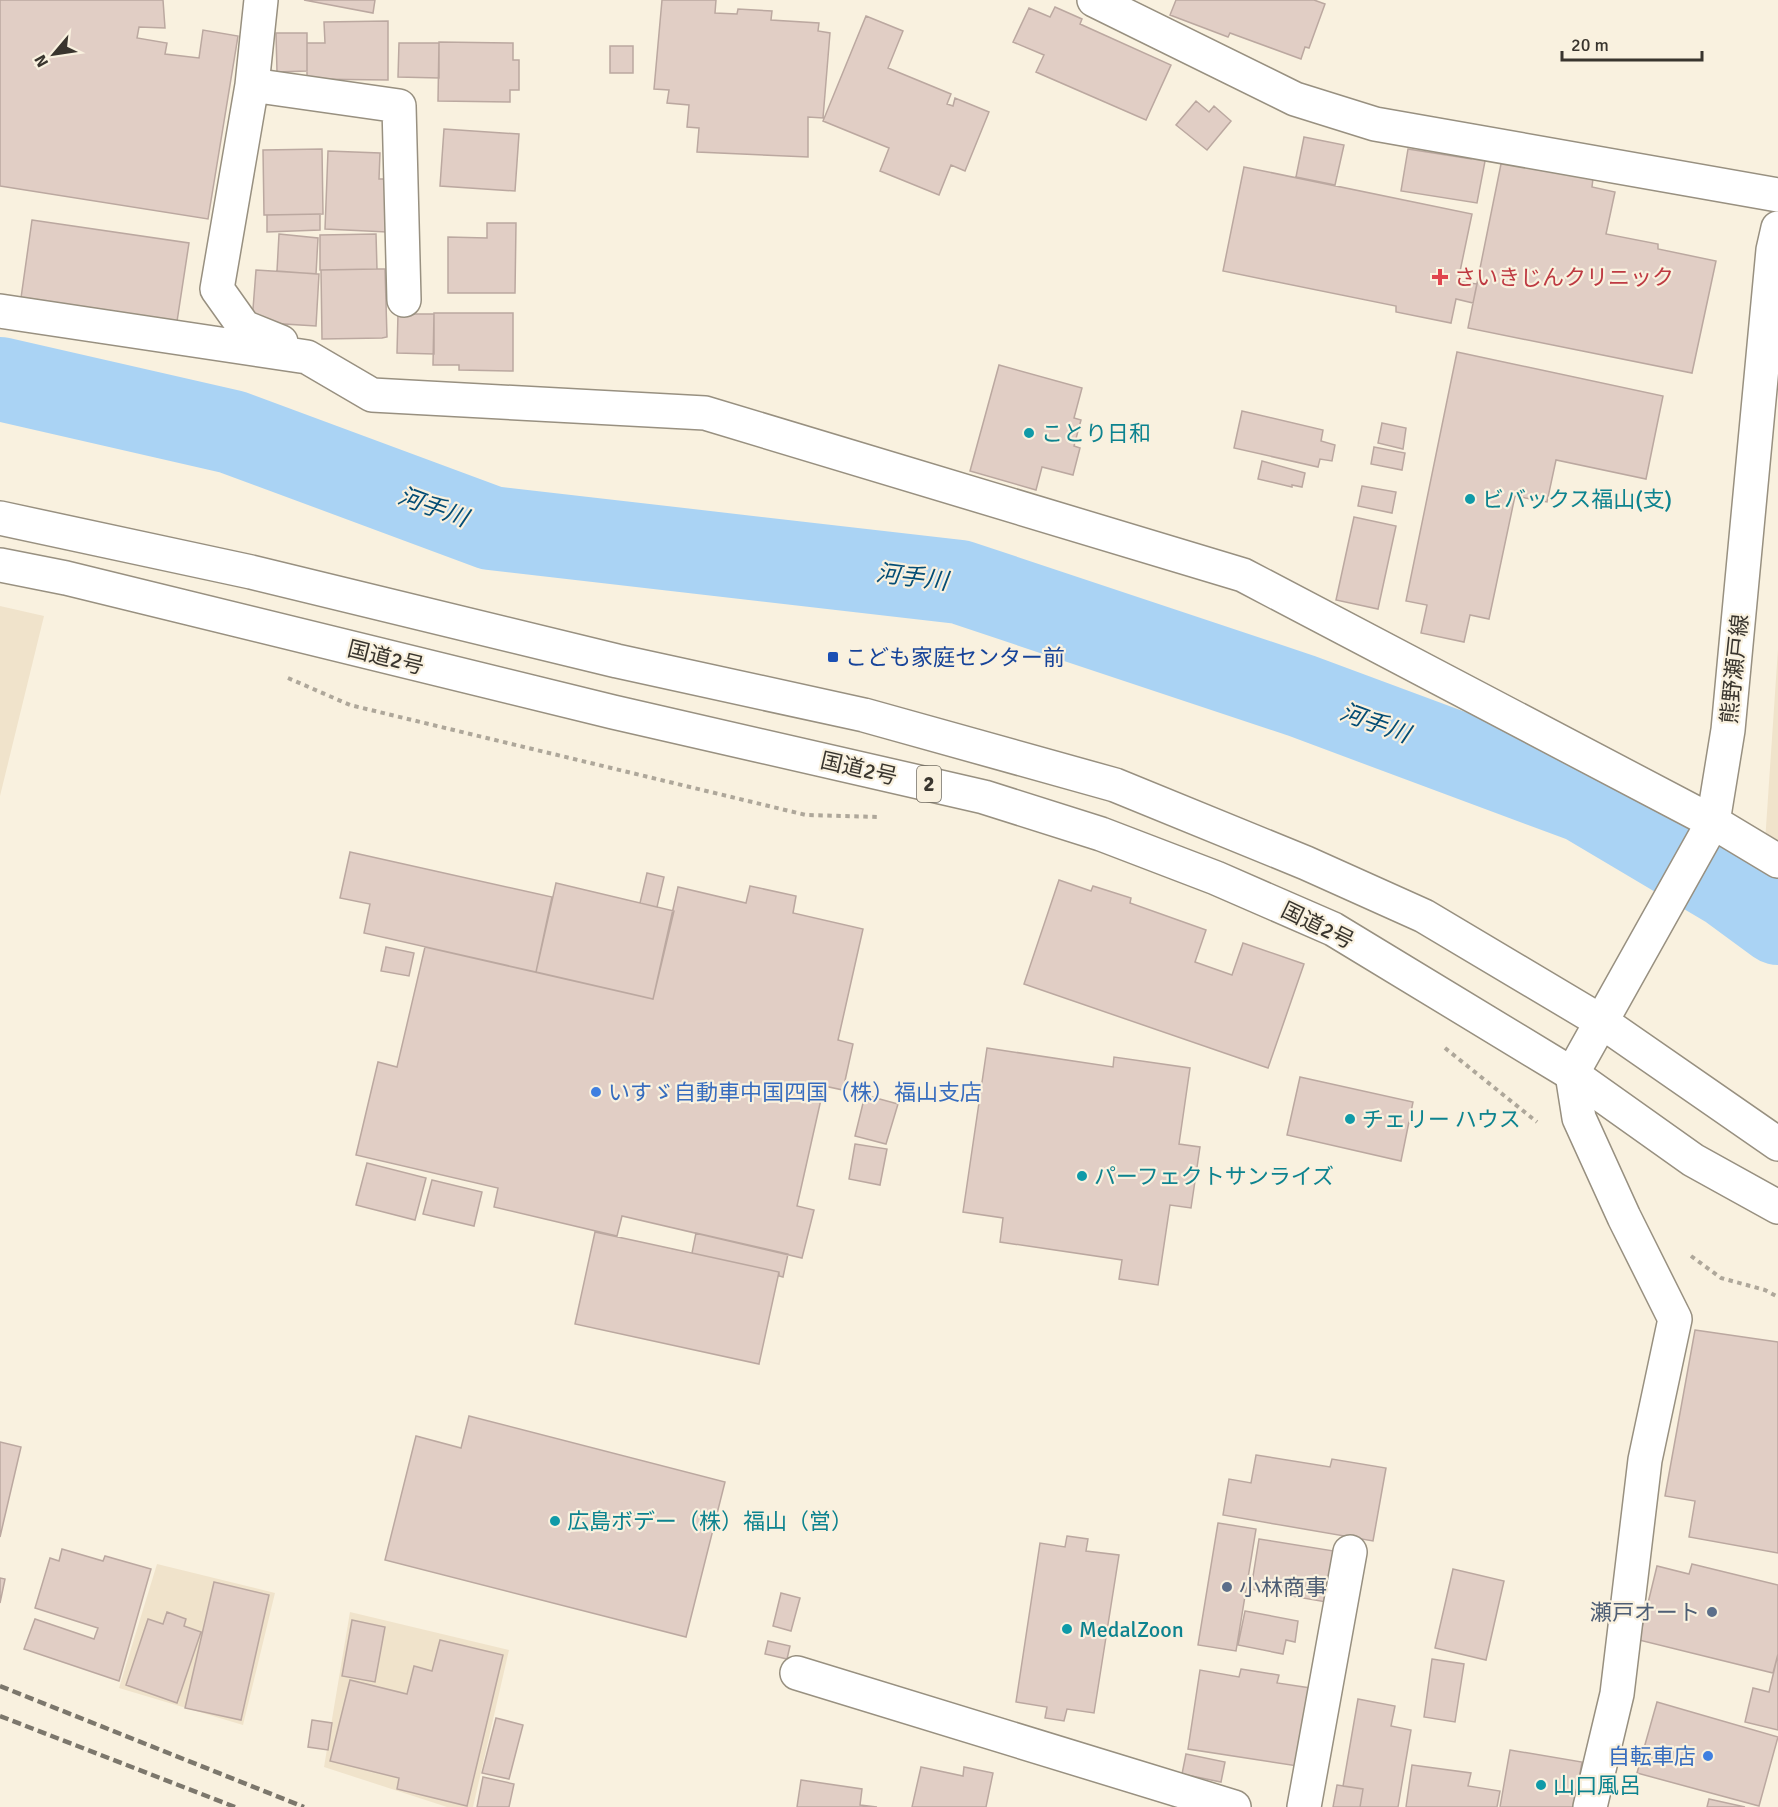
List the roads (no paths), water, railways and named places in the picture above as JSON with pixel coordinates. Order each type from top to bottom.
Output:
[{"type":"main road","points":[[261,0],[252,85],[217,289],[244,327],[340,366],[372,395]]},
{"type":"main road","points":[[1094,0],[1295,99],[1375,124],[1778,195]]},
{"type":"main road","points":[[252,85],[399,106],[404,300]]},
{"type":"main road","name":"熊野瀬戸線","points":[[1572,1074],[1713,822],[1728,730],[1776,243]]},
{"type":"main road","points":[[0,311],[307,357],[372,395],[705,413],[1243,575],[1713,822],[1778,861]]},
{"type":"main road","name":"2","points":[[0,518],[251,572],[616,661],[864,715],[1115,785],[1306,862],[1424,916],[1602,1022],[1778,1144]]},
{"type":"main road","name":"国道2号","points":[[0,565],[66,578],[613,712],[984,797],[1090,831],[1216,878],[1333,929],[1572,1074],[1692,1160],[1778,1207]]},
{"type":"main road","points":[[1572,1074],[1579,1118],[1624,1217],[1675,1320],[1645,1460],[1617,1694],[1590,1807]]},
{"type":"main road","points":[[1304,1807],[1350,1552]]},
{"type":"main road","points":[[797,1673],[1234,1807]]},
{"type":"waterway","name":"河手川","points":[[0,379],[232,432],[491,528],[960,582],[1302,696],[1584,801],[1729,887],[1778,923]]},
{"type":"railway","points":[[0,1686],[304,1807]]},
{"type":"railway","points":[[0,1716],[235,1807]]},
{"type":"place","name":"さいきじんクリニック","points":[[1440,277]]},
{"type":"place","name":"ことり日和","points":[[1029,433]]},
{"type":"place","name":"ビバックス福山(支)","points":[[1470,499]]},
{"type":"place","name":"こども家庭センター前","points":[[833,657]]},
{"type":"place","name":"いすゞ自動車中国四国（株）福山支店","points":[[596,1092]]},
{"type":"place","name":"チェリー ハウス","points":[[1350,1119]]},
{"type":"place","name":"パーフェクトサンライズ","points":[[1082,1176]]},
{"type":"place","name":"広島ボデー（株）福山（営）","points":[[555,1521]]},
{"type":"place","name":"小林商事","points":[[1227,1587]]},
{"type":"place","name":"瀬戸オート","points":[[1712,1612]]},
{"type":"place","name":"MedalZoon","points":[[1067,1629]]},
{"type":"place","name":"自転車店","points":[[1708,1756]]},
{"type":"place","name":"山口風呂","points":[[1541,1785]]}]
